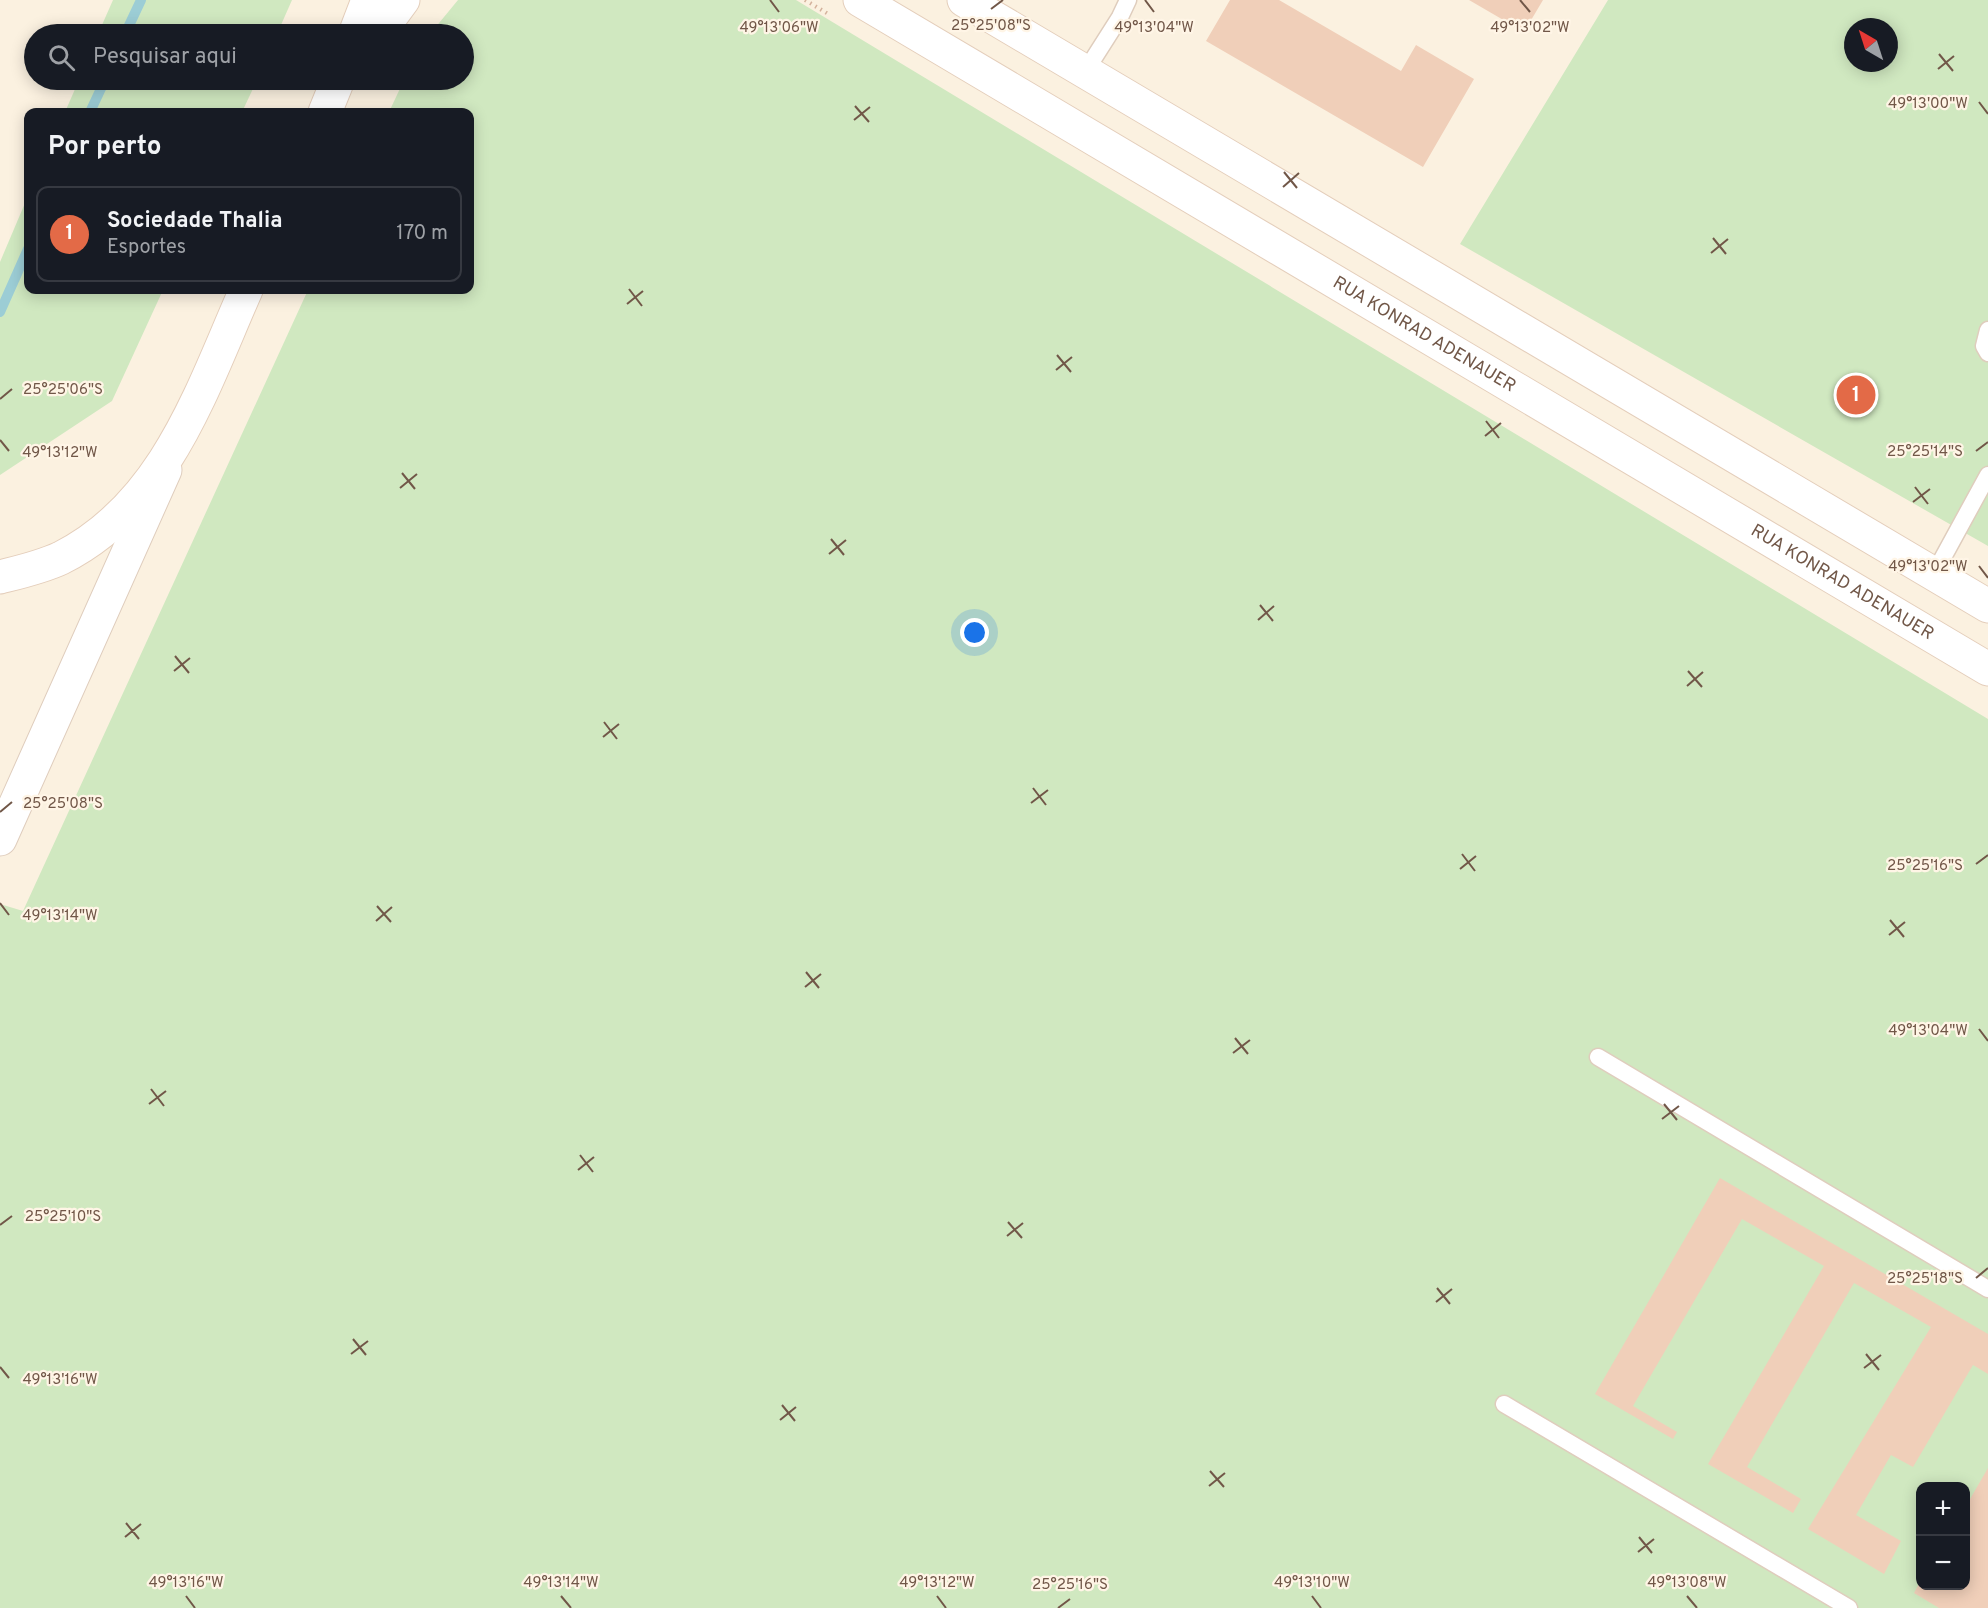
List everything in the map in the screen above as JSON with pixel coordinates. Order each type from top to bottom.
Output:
[{"type":"main road","points":[[359,24],[368,0]]},
{"type":"main road","points":[[385,24],[403,0]]},
{"type":"main road","name":"RUA KONRAD ADENAUER","points":[[860,0],[1988,669]]},
{"type":"main road","points":[[963,0],[1987,604]]},
{"type":"main road","points":[[0,839],[244,294]]},
{"type":"main road","points":[[0,577],[60,558],[91,540],[123,513],[156,475],[181,436]]},
{"type":"lane","points":[[1085,72],[1120,17],[1128,0]]},
{"type":"lane","points":[[1988,330],[1984,346],[1988,353]]},
{"type":"lane","points":[[1934,574],[1988,475]]},
{"type":"lane","points":[[1598,1057],[1988,1289]]},
{"type":"lane","points":[[1504,1404],[1849,1608]]},
{"type":"green space","points":[[113,0],[292,0],[281,24],[102,24]]},
{"type":"green space","points":[[458,0],[796,0],[1988,719],[1988,1608],[0,1608],[0,904],[23,911],[306,294],[474,294],[474,108],[391,108],[399,90],[474,90],[474,24],[438,24]]},
{"type":"green space","points":[[1608,0],[1988,0],[1988,546],[1460,244]]},
{"type":"green space","points":[[75,90],[252,90],[244,108],[67,108]]},
{"type":"green space","points":[[24,205],[24,294],[161,294],[112,401],[0,475],[0,262]]},
{"type":"building","points":[[1230,0],[1279,0],[1401,71],[1416,45],[1474,79],[1423,167],[1206,41]]},
{"type":"building","points":[[1469,0],[1543,0],[1524,32]]},
{"type":"building","points":[[1720,1178],[1988,1334],[1988,1374],[1973,1365],[1913,1467],[1891,1455],[1856,1515],[1901,1541],[1884,1574],[1808,1529],[1931,1327],[1854,1283],[1747,1467],[1801,1499],[1793,1513],[1708,1464],[1824,1266],[1742,1219],[1633,1406],[1677,1432],[1673,1439],[1595,1394]]},
{"type":"building","points":[[1988,1468],[1988,1608],[1939,1608],[1914,1593],[1916,1589],[1970,1590],[1970,1499]]},
{"type":"waterway","points":[[130,24],[141,0]]},
{"type":"waterway","points":[[92,108],[100,90]]},
{"type":"waterway","points":[[0,312],[24,258]]},
{"type":"place","name":"Sociedade Thalia","points":[[1856,395]]}]
